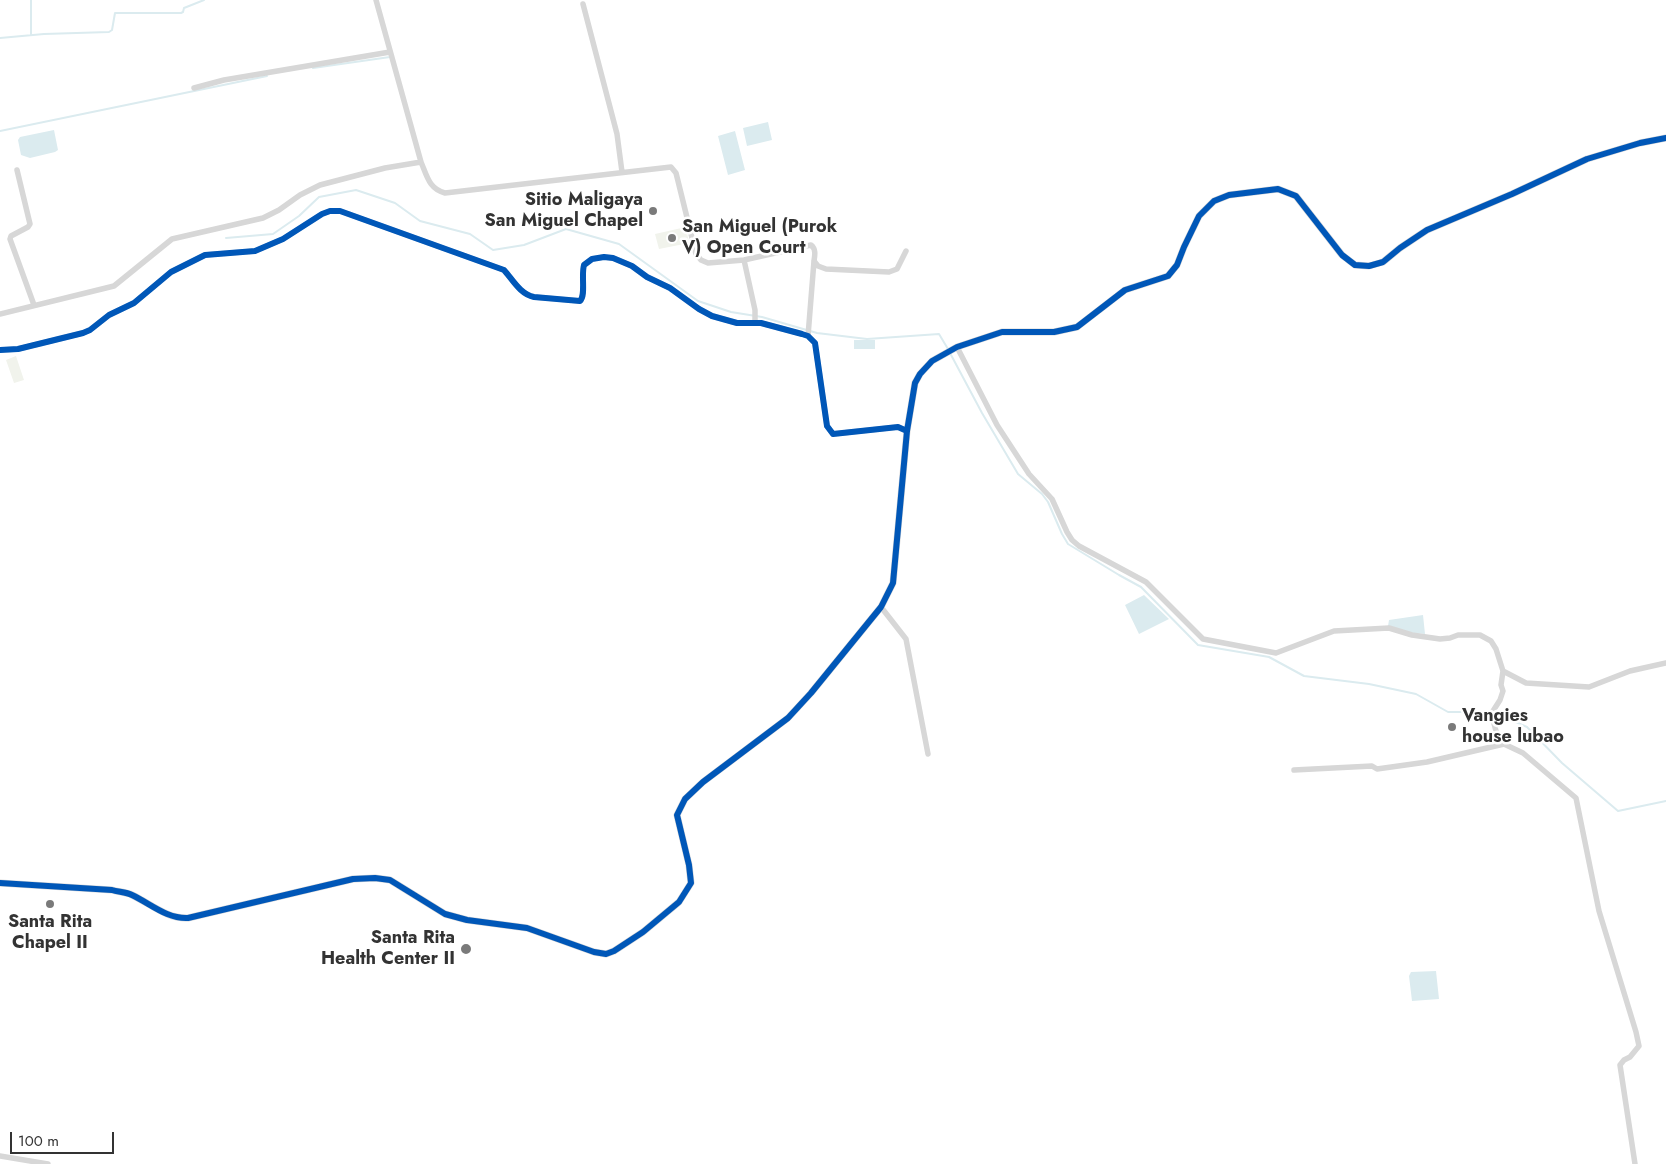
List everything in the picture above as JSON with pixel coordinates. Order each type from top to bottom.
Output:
[{"type":"street","points":[[376,0],[421,162],[431,185],[437,191],[445,193],[504,188],[671,167],[676,173],[696,254],[701,260],[708,263],[744,260],[811,245],[815,250],[808,336]]},
{"type":"street","points":[[584,4],[617,134],[622,172]]},
{"type":"street","points":[[194,88],[224,80],[390,52]]},
{"type":"street","points":[[0,883],[121,892],[130,894],[178,918],[188,918],[354,878],[375,878],[390,880],[445,914],[467,920],[527,928],[594,952],[606,954],[614,951],[643,932],[679,902],[691,884],[677,815],[685,799],[703,782],[788,718],[811,693],[881,607],[893,583],[907,431],[915,383],[920,374],[932,361],[956,347],[1002,332],[1054,332],[1077,327],[1125,290],[1168,276],[1177,266],[1199,216],[1214,201],[1229,195],[1278,189],[1296,196],[1342,256],[1355,265],[1369,266],[1384,262],[1400,248],[1427,230],[1512,194],[1587,159],[1640,143],[1666,138]]},
{"type":"street","points":[[0,314],[114,286],[172,239],[263,218],[320,185],[385,168],[421,162]]},
{"type":"street","points":[[17,170],[30,224],[11,236],[10,239],[34,305]]},
{"type":"street","points":[[0,350],[18,349],[84,333],[109,315],[134,303],[171,272],[205,255],[255,251],[282,239],[330,211],[340,212],[504,270],[527,296],[576,302],[583,300],[582,278],[584,265],[592,259],[613,258],[632,266],[647,277],[670,288],[712,316],[737,323],[755,320],[808,336],[815,343],[827,426],[833,434],[898,427],[907,431]]},
{"type":"street","points":[[814,261],[818,266],[826,269],[889,272],[897,269],[906,251]]},
{"type":"street","points":[[744,260],[755,310],[755,320]]},
{"type":"street","points":[[956,347],[997,426],[1028,474],[1052,499],[1072,540],[1079,546],[1146,582],[1203,640],[1276,653],[1334,631],[1389,628],[1440,639],[1458,635],[1480,635],[1491,641],[1496,649],[1502,671],[1502,691],[1492,716],[1496,731],[1504,744],[1522,753],[1576,798],[1599,911],[1639,1046],[1630,1058],[1624,1060],[1620,1066],[1635,1164]]},
{"type":"street","points":[[881,607],[906,639],[928,754]]},
{"type":"street","points":[[1502,671],[1526,683],[1589,687],[1630,671],[1666,663]]},
{"type":"street","points":[[1294,770],[1372,766],[1377,769],[1427,762],[1504,744]]},
{"type":"street","points":[[0,1156],[48,1164]]},
{"type":"shaded area","points":[[768,122],[772,140],[747,146],[743,128]]},
{"type":"shaded area","points":[[54,130],[58,150],[30,158],[21,155],[18,140],[20,137]]},
{"type":"shaded area","points":[[735,131],[745,170],[728,175],[718,136]]},
{"type":"shaded area","name":"San Miguel (Purok V) Open Court","points":[[686,227],[689,243],[659,249],[655,234]]},
{"type":"shaded area","points":[[854,340],[875,340],[875,349],[854,349]]},
{"type":"shaded area","points":[[16,356],[24,380],[14,383],[6,360]]},
{"type":"shaded area","points":[[1144,595],[1169,619],[1139,634],[1125,605]]},
{"type":"shaded area","points":[[1423,615],[1425,634],[1413,633],[1388,626],[1389,620]]},
{"type":"shaded area","points":[[1436,971],[1439,999],[1412,1001],[1409,976],[1411,972]]},
{"type":"waterway","points":[[31,0],[31,35]]},
{"type":"waterway","points":[[0,38],[44,34],[109,32],[112,30],[115,13],[181,13],[184,8],[204,0]]},
{"type":"waterway","points":[[313,68],[390,57]]},
{"type":"waterway","points":[[0,131],[267,76]]},
{"type":"waterway","points":[[226,238],[273,234],[299,216],[319,197],[356,190],[395,203],[420,221],[470,234],[493,250],[524,245],[566,229],[619,244],[698,301],[731,312],[762,317],[817,333],[867,339],[939,334],[948,349]]},
{"type":"waterway","points":[[950,353],[1018,474],[1042,494],[1048,502],[1068,544],[1141,587],[1198,645],[1269,657],[1304,676],[1369,684],[1416,694],[1448,712],[1490,712]]},
{"type":"waterway","points":[[1495,713],[1527,727],[1562,763],[1618,811],[1666,801]]},
{"type":"cycle path","points":[[0,883],[112,890],[132,895],[166,914],[188,918],[353,879],[375,878],[390,880],[445,914],[467,920],[527,928],[594,952],[606,954],[614,951],[643,932],[679,902],[691,883],[689,865],[677,815],[685,799],[703,782],[788,718],[811,693],[881,607],[893,583],[907,431],[915,383],[920,374],[932,361],[957,347],[1002,332],[1054,332],[1077,327],[1125,290],[1168,276],[1177,265],[1199,216],[1214,201],[1229,195],[1278,189],[1296,196],[1342,255],[1355,265],[1369,266],[1383,262],[1427,230],[1512,194],[1587,159],[1640,143],[1666,138]]},
{"type":"cycle path","points":[[0,350],[18,349],[83,333],[90,330],[109,315],[134,303],[171,272],[205,255],[255,251],[283,239],[322,214],[330,211],[340,211],[504,270],[521,290],[534,297],[580,301],[583,295],[584,265],[592,259],[613,258],[632,266],[647,277],[670,288],[712,316],[737,323],[761,323],[808,336],[815,343],[827,426],[833,434],[898,427],[907,431]]},
{"type":"place","name":"Sitio Maligaya San Miguel Chapel","points":[[653,211]]},
{"type":"place","name":"San Miguel (Purok V) Open Court","points":[[672,238]]},
{"type":"place","name":"Vangies house lubao","points":[[1452,727]]},
{"type":"place","name":"Santa Rita Chapel II","points":[[50,904]]},
{"type":"place","name":"Santa Rita Health Center II","points":[[466,949]]}]
